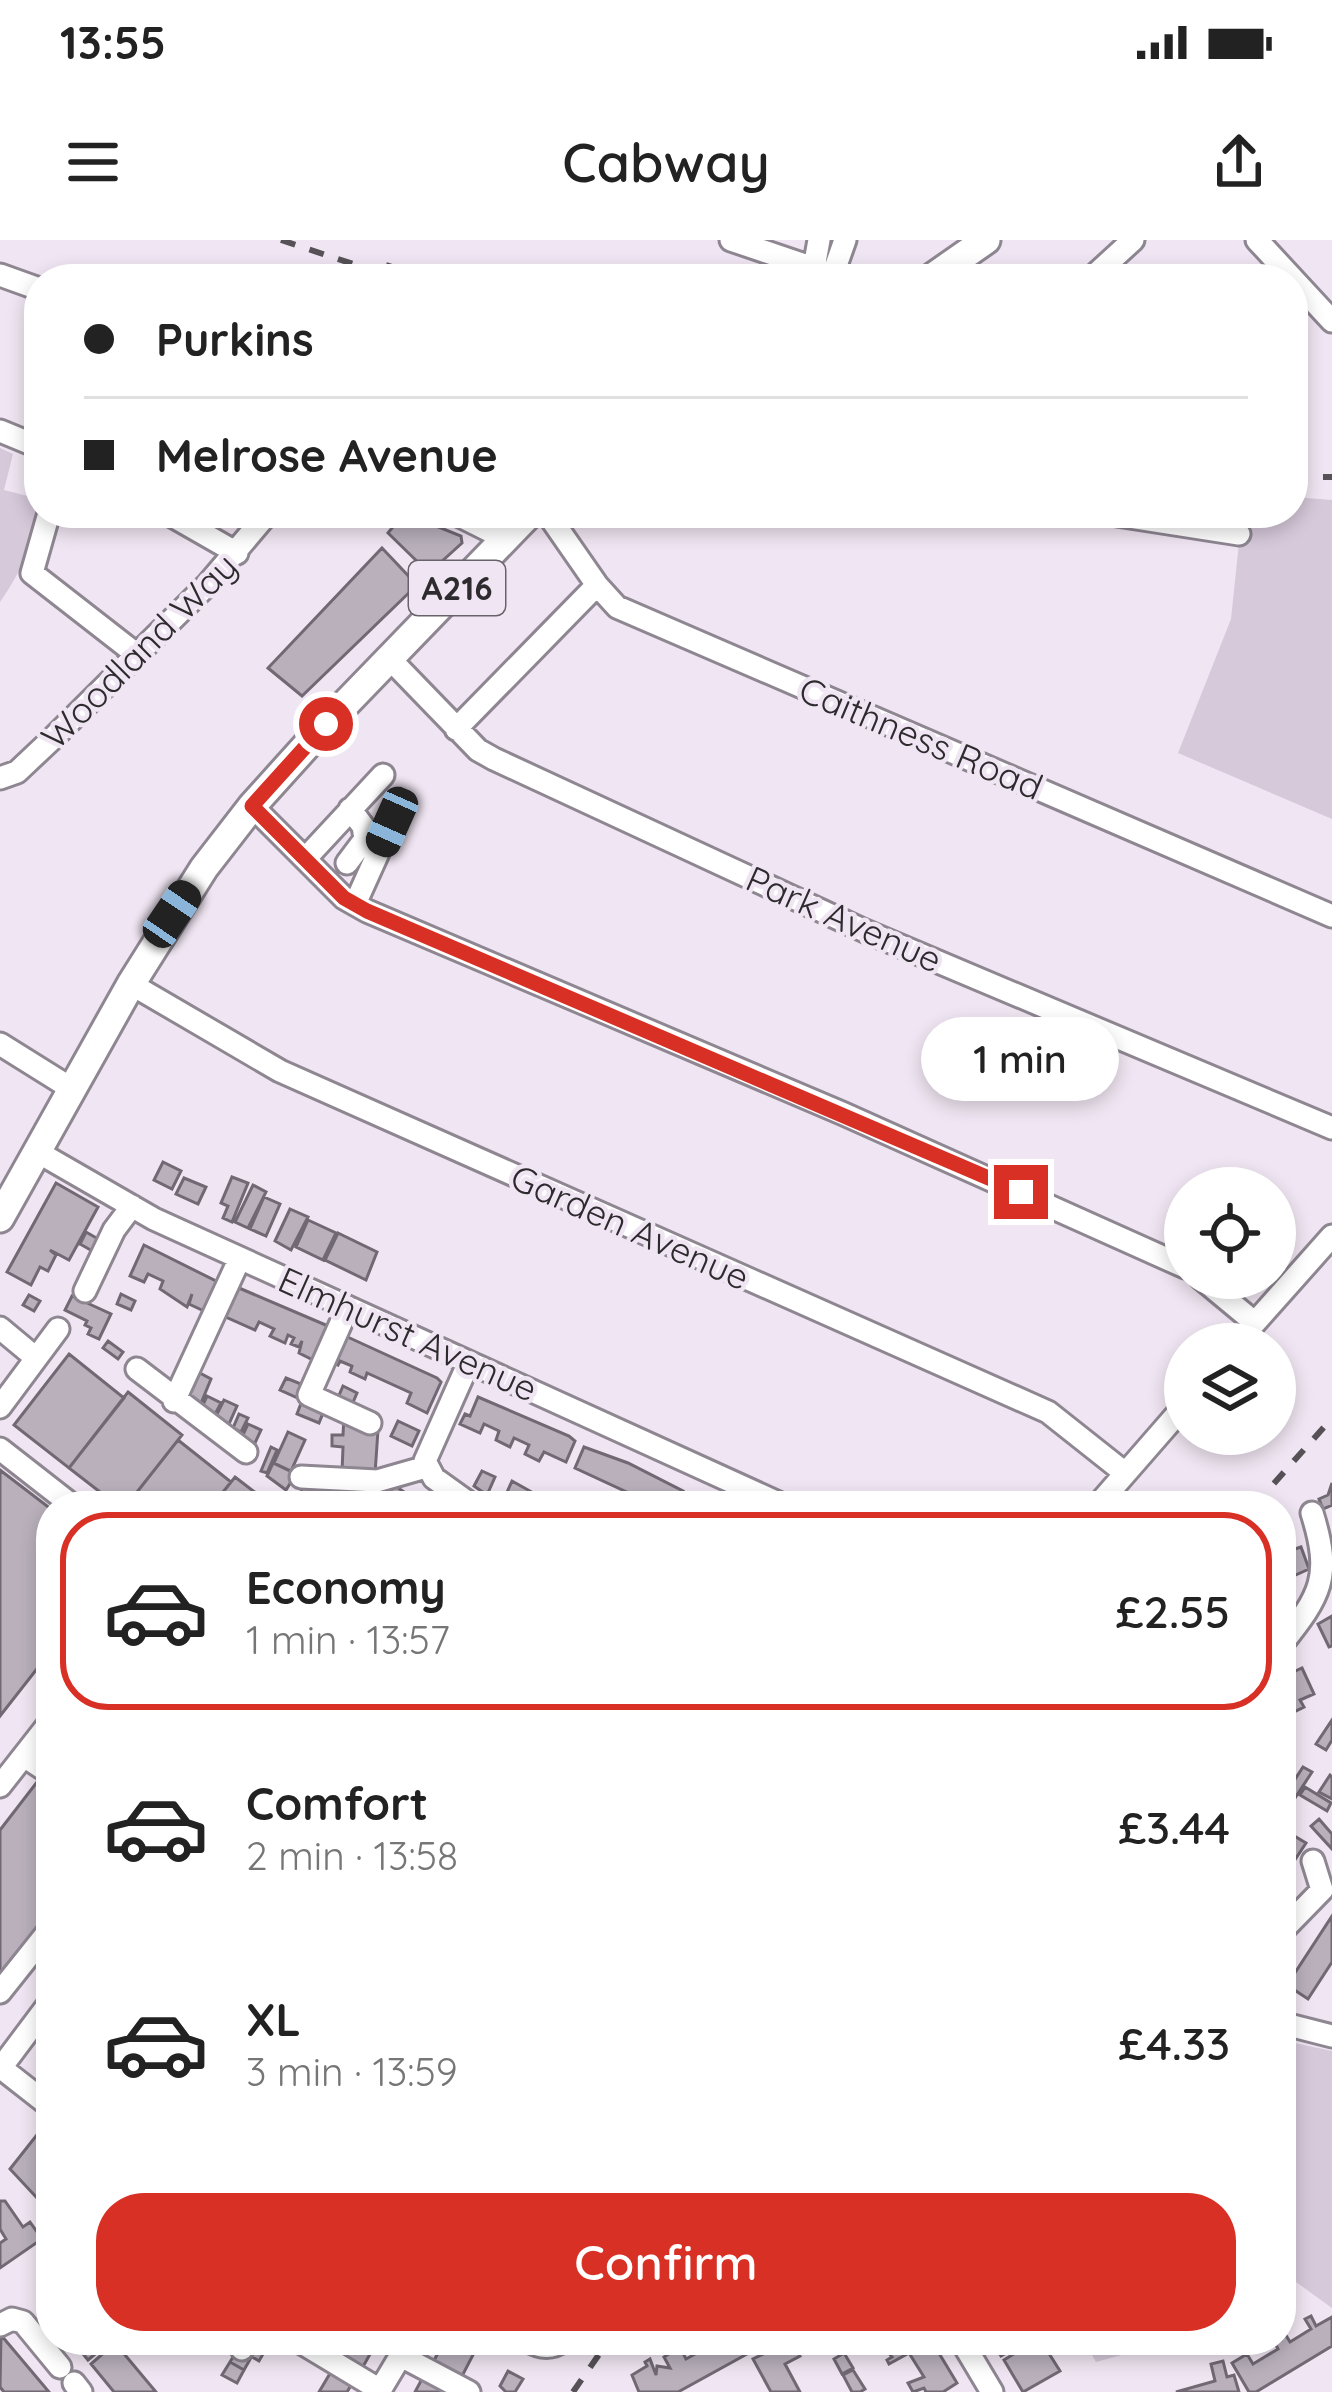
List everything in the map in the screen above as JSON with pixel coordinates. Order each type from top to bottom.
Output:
[{"type":"main road","points":[[952,264],[986,240]]},
{"type":"main road","name":"A216","points":[[0,1218],[131,984],[204,868],[252,806],[516,528]]},
{"type":"street","points":[[731,240],[802,264]]},
{"type":"street","points":[[1107,264],[1133,240]]},
{"type":"street","points":[[1257,240],[1279,264]]},
{"type":"street","points":[[1308,295],[1332,321]]},
{"type":"street","points":[[45,528],[32,573],[136,654]]},
{"type":"street","points":[[193,528],[237,553]]},
{"type":"street","name":"Woodland Way","points":[[0,778],[27,764],[256,528]]},
{"type":"street","points":[[485,528],[506,538]]},
{"type":"street","name":"Caithness Road","points":[[557,528],[617,607],[1332,916]]},
{"type":"street","points":[[1200,528],[1239,534]]},
{"type":"street","points":[[456,729],[597,585]]},
{"type":"street","name":"Park Avenue","points":[[388,658],[456,729],[494,760],[865,931],[1332,1128]]},
{"type":"street","points":[[305,859],[382,775]]},
{"type":"street","points":[[252,806],[355,904],[884,1131],[1164,1258]]},
{"type":"street","points":[[346,863],[365,839],[363,826],[350,809]]},
{"type":"street","points":[[355,904],[392,822]]},
{"type":"street","name":"Garden Avenue","points":[[131,984],[280,1071],[1048,1412],[1125,1473]]},
{"type":"street","points":[[0,1044],[72,1089]]},
{"type":"street","name":"Elmhurst Avenue","points":[[36,1151],[131,1206],[239,1258],[752,1491]]},
{"type":"street","points":[[85,1291],[131,1206]]},
{"type":"street","points":[[1226,1299],[1254,1322],[1332,1236]]},
{"type":"street","points":[[175,1401],[239,1258]]},
{"type":"street","points":[[348,1307],[309,1395],[370,1424]]},
{"type":"street","points":[[0,1328],[36,1358]]},
{"type":"street","points":[[3,1396],[58,1329]]},
{"type":"street","points":[[452,1491],[426,1468],[427,1454],[469,1362]]},
{"type":"street","points":[[137,1369],[246,1452]]},
{"type":"street","points":[[1110,1491],[1164,1429]]},
{"type":"street","points":[[0,1449],[54,1491]]},
{"type":"street","points":[[301,1477],[377,1481],[426,1468]]},
{"type":"street","points":[[1296,1624],[1323,1585],[1327,1561],[1322,1526]]},
{"type":"street","points":[[0,1786],[36,1741]]},
{"type":"street","points":[[25,1756],[36,1764]]},
{"type":"street","points":[[1296,1919],[1327,1893],[1313,1862]]},
{"type":"street","points":[[0,1992],[36,1951]]},
{"type":"street","points":[[36,2021],[0,2068],[36,2096]]},
{"type":"street","points":[[1296,2027],[1332,2036]]},
{"type":"street","points":[[0,2325],[12,2319],[23,2323],[36,2338]]},
{"type":"street","points":[[50,2355],[72,2381]]},
{"type":"street","points":[[321,2355],[380,2391],[402,2355]]},
{"type":"street","points":[[416,2355],[469,2392]]},
{"type":"street","points":[[970,2355],[992,2392]]},
{"type":"shaded area","points":[[0,448],[13,454],[4,490],[24,495],[24,528],[35,528],[28,552],[0,602]]},
{"type":"shaded area","points":[[1308,498],[1332,500],[1332,819],[1178,753],[1231,619],[1241,528],[1308,528]]},
{"type":"shaded area","points":[[1296,2043],[1332,2051],[1332,2308],[1296,2282]]},
{"type":"shaded area","points":[[1092,2355],[1121,2355],[1096,2362]]},
{"type":"building","points":[[392,528],[441,528],[461,536],[462,543],[429,573],[388,533]]},
{"type":"building","points":[[382,548],[417,585],[302,696],[268,668]]},
{"type":"building","points":[[163,1162],[181,1171],[172,1189],[154,1180]]},
{"type":"building","points":[[232,1177],[248,1183],[232,1222],[223,1218],[228,1206],[221,1203]]},
{"type":"building","points":[[184,1178],[206,1187],[198,1204],[176,1194]]},
{"type":"building","points":[[56,1183],[98,1207],[69,1260],[50,1250],[56,1255],[48,1271],[40,1267],[31,1285],[7,1272]]},
{"type":"building","points":[[253,1185],[266,1192],[248,1228],[235,1222]]},
{"type":"building","points":[[264,1197],[280,1204],[266,1236],[250,1229]]},
{"type":"building","points":[[290,1209],[308,1217],[291,1250],[275,1241]]},
{"type":"building","points":[[308,1220],[336,1233],[323,1260],[296,1247]]},
{"type":"building","points":[[86,1232],[100,1240],[94,1252],[80,1244]]},
{"type":"building","points":[[338,1233],[377,1252],[366,1280],[325,1260]]},
{"type":"building","points":[[144,1245],[224,1285],[215,1305],[208,1302],[204,1311],[189,1304],[192,1294],[187,1307],[160,1289],[163,1281],[148,1274],[144,1282],[130,1276]]},
{"type":"building","points":[[232,1285],[328,1326],[319,1363],[299,1353],[302,1341],[299,1347],[291,1344],[294,1338],[288,1335],[285,1343],[270,1336],[274,1329],[259,1322],[255,1330],[219,1314]]},
{"type":"building","points":[[121,1294],[135,1301],[131,1310],[117,1304]]},
{"type":"building","points":[[29,1295],[40,1301],[34,1311],[23,1305]]},
{"type":"building","points":[[72,1296],[111,1314],[99,1339],[88,1334],[87,1321],[65,1310]]},
{"type":"building","points":[[341,1334],[437,1378],[441,1382],[427,1413],[407,1403],[411,1393],[367,1373],[365,1379],[340,1361],[338,1365],[328,1361]]},
{"type":"building","points":[[108,1341],[123,1352],[118,1359],[103,1348]]},
{"type":"building","points":[[69,1354],[124,1398],[69,1468],[14,1425]]},
{"type":"building","points":[[198,1372],[211,1379],[199,1408],[184,1400]]},
{"type":"building","points":[[286,1378],[306,1386],[300,1399],[280,1390]]},
{"type":"building","points":[[343,1386],[357,1393],[351,1407],[337,1400]]},
{"type":"building","points":[[128,1392],[182,1435],[138,1491],[99,1491],[69,1468]]},
{"type":"building","points":[[207,1396],[221,1403],[213,1418],[201,1409]]},
{"type":"building","points":[[478,1397],[569,1436],[575,1441],[566,1462],[544,1452],[539,1461],[525,1454],[529,1445],[514,1438],[510,1447],[496,1440],[499,1431],[484,1424],[480,1433],[460,1424],[465,1414],[470,1416]]},
{"type":"building","points":[[303,1398],[325,1408],[319,1423],[297,1414]]},
{"type":"building","points":[[224,1400],[237,1406],[228,1426],[214,1420]]},
{"type":"building","points":[[239,1414],[248,1418],[241,1432],[233,1428]]},
{"type":"building","points":[[344,1416],[378,1430],[375,1474],[342,1472],[343,1447],[332,1446],[332,1435],[343,1435]]},
{"type":"building","points":[[398,1421],[419,1431],[412,1446],[391,1436]]},
{"type":"building","points":[[248,1424],[261,1430],[254,1445],[241,1439]]},
{"type":"building","points":[[288,1432],[305,1440],[291,1471],[274,1463]]},
{"type":"building","points":[[178,1440],[231,1482],[224,1491],[138,1491]]},
{"type":"building","points":[[271,1447],[277,1450],[267,1473],[261,1471]]},
{"type":"building","points":[[584,1447],[683,1491],[625,1491],[575,1468]]},
{"type":"building","points":[[273,1463],[296,1474],[286,1490],[267,1476]]},
{"type":"building","points":[[0,1470],[36,1498],[36,1670],[0,1716]]},
{"type":"building","points":[[482,1471],[495,1477],[489,1491],[474,1486]]},
{"type":"building","points":[[235,1477],[253,1491],[224,1491]]},
{"type":"building","points":[[302,1480],[351,1483],[351,1491],[301,1491]]},
{"type":"building","points":[[512,1481],[530,1491],[508,1491]]},
{"type":"building","points":[[1332,1483],[1332,1505],[1323,1509],[1319,1499],[1328,1495]]},
{"type":"building","points":[[1301,1547],[1309,1569],[1296,1575],[1296,1549]]},
{"type":"building","points":[[1332,1616],[1332,1646],[1329,1647],[1318,1624]]},
{"type":"building","points":[[1302,1668],[1314,1694],[1300,1700],[1304,1707],[1296,1711],[1296,1671]]},
{"type":"building","points":[[1332,1720],[1332,1740],[1326,1750],[1316,1744]]},
{"type":"building","points":[[1303,1767],[1312,1772],[1296,1796],[1296,1778]]},
{"type":"building","points":[[1332,1777],[1332,1799],[1319,1792]]},
{"type":"building","points":[[36,1783],[36,1930],[0,1977],[0,1830]]},
{"type":"building","points":[[1305,1787],[1331,1803],[1327,1811],[1300,1795]]},
{"type":"building","points":[[1319,1819],[1332,1834],[1332,1849],[1311,1826]]},
{"type":"building","points":[[1296,1837],[1306,1843],[1296,1858]]},
{"type":"building","points":[[1332,1916],[1332,1962],[1308,1999],[1296,1991],[1296,1971]]},
{"type":"building","points":[[36,2136],[36,2197],[10,2169]]},
{"type":"building","points":[[0,2201],[5,2201],[23,2227],[30,2222],[36,2243],[0,2268],[0,2243],[6,2239],[0,2229]]},
{"type":"building","points":[[1311,2316],[1316,2326],[1332,2317],[1332,2346],[1249,2392],[1232,2363],[1245,2355],[1253,2364],[1268,2355],[1296,2355],[1296,2338],[1311,2329],[1305,2319]]},
{"type":"building","points":[[1,2335],[49,2392],[4,2392],[0,2387]]},
{"type":"building","points":[[101,2355],[125,2355],[156,2392],[114,2392],[91,2364]]},
{"type":"building","points":[[234,2355],[252,2356],[244,2370],[230,2362]]},
{"type":"building","points":[[343,2355],[370,2355],[360,2372],[340,2360]]},
{"type":"building","points":[[437,2355],[473,2355],[459,2382],[431,2366]]},
{"type":"building","points":[[667,2355],[686,2359],[745,2355],[678,2392],[639,2392],[632,2375],[647,2366],[645,2362],[650,2359],[656,2375],[657,2366],[670,2368]]},
{"type":"building","points":[[800,2355],[785,2364],[800,2392],[771,2392],[753,2359]]},
{"type":"building","points":[[845,2355],[853,2368],[842,2374],[834,2359]]},
{"type":"building","points":[[910,2355],[940,2355],[957,2383],[943,2392],[924,2388],[913,2392],[908,2383],[924,2377]]},
{"type":"building","points":[[1012,2355],[1050,2355],[1060,2371],[1023,2392],[1004,2360]]},
{"type":"building","points":[[1223,2361],[1227,2377],[1234,2375],[1239,2392],[1176,2392],[1215,2381],[1211,2364]]},
{"type":"building","points":[[230,2362],[244,2370],[237,2383],[222,2375]]},
{"type":"building","points":[[335,2365],[356,2377],[347,2392],[319,2392]]},
{"type":"building","points":[[853,2370],[865,2389],[860,2392],[852,2392],[843,2375]]},
{"type":"building","points":[[508,2371],[523,2379],[515,2392],[500,2386]]},
{"type":"building","points":[[423,2377],[443,2389],[441,2392],[415,2392]]},
{"type":"railway","points":[[281,240],[353,264]]},
{"type":"railway","points":[[1308,477],[1332,477]]},
{"type":"railway","points":[[1267,1491],[1332,1418]]},
{"type":"railway","points":[[573,2392],[599,2355]]},
{"type":"route","points":[[326,724],[252,806],[344,898],[1021,1192]]}]
